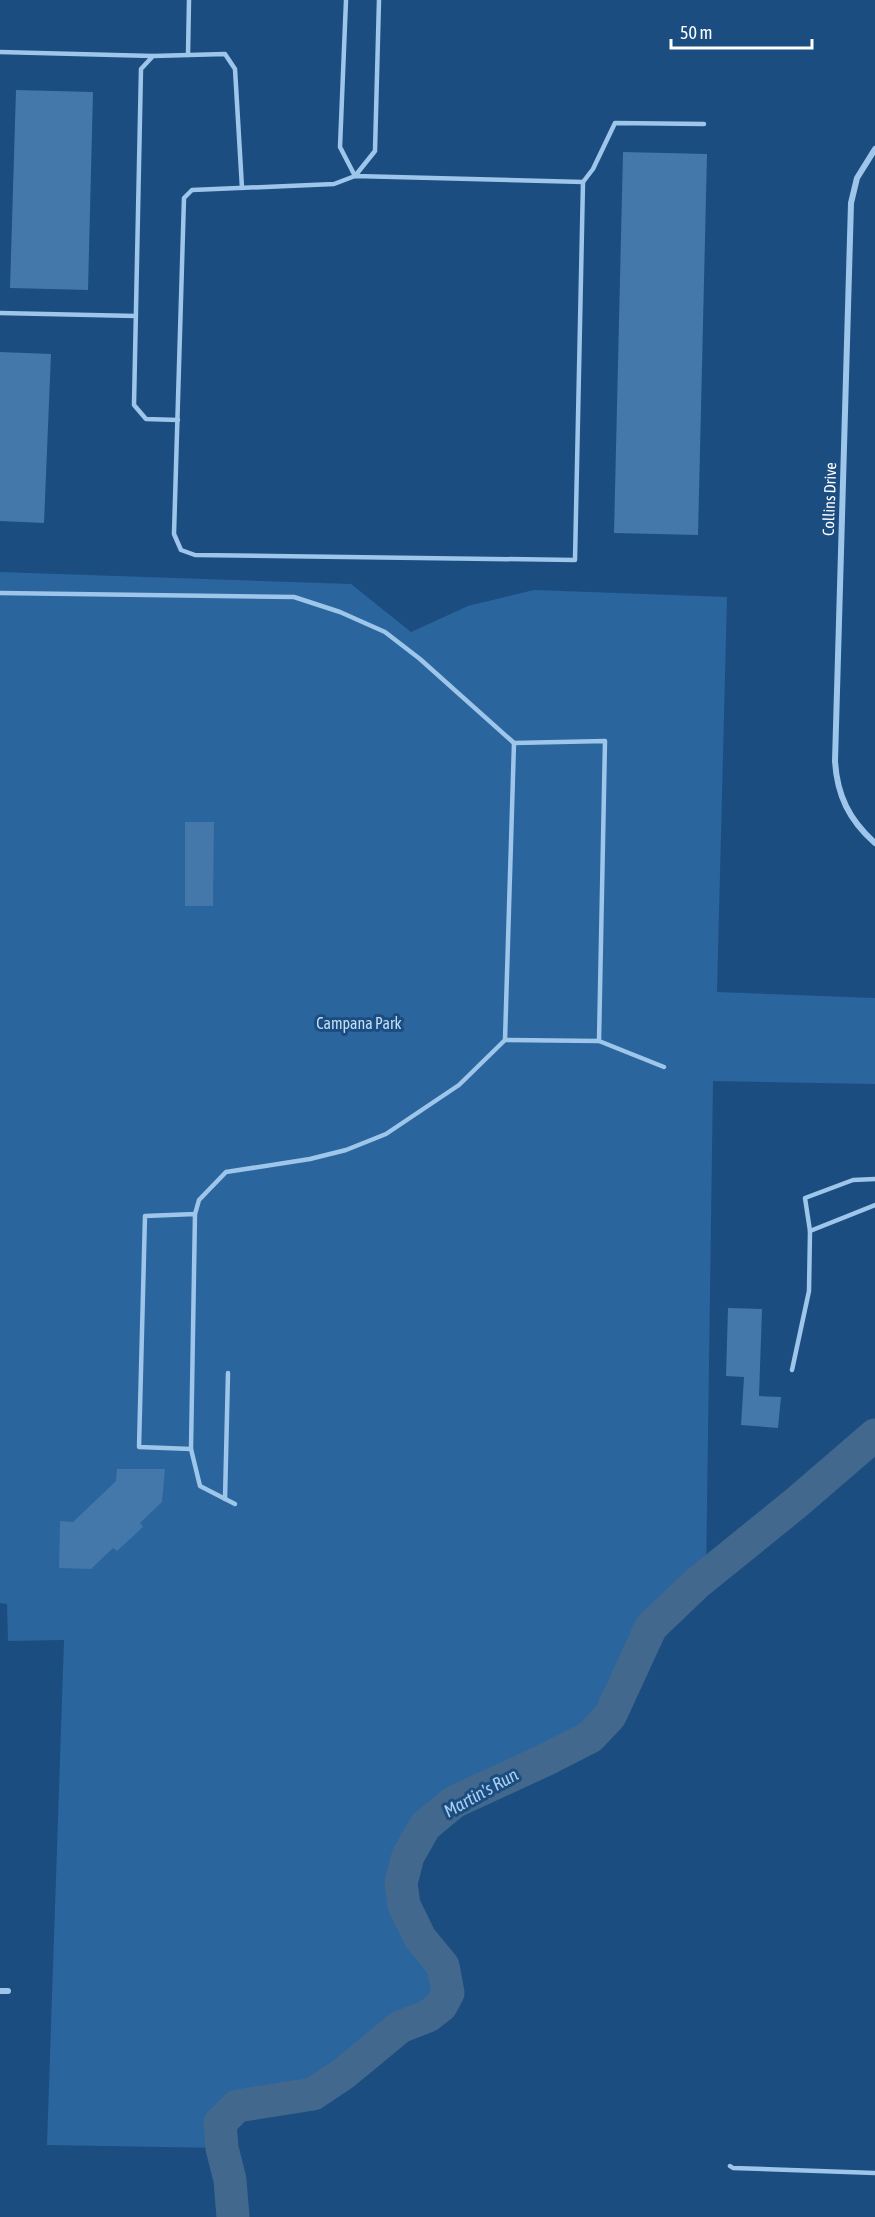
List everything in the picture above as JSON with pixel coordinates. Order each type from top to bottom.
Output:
[{"type":"street","name":"Collins Drive","points":[[875,149],[857,178],[851,203],[835,761],[836,778],[843,803],[851,818],[875,843]]},
{"type":"street","points":[[0,1991],[8,1991]]},
{"type":"lane","points":[[188,55],[189,0]]},
{"type":"lane","points":[[345,0],[340,147],[355,176]]},
{"type":"lane","points":[[355,176],[375,151],[379,0]]},
{"type":"lane","points":[[0,52],[153,56],[225,54],[235,69],[242,188]]},
{"type":"lane","points":[[153,56],[141,69],[134,405],[146,419],[178,420]]},
{"type":"lane","points":[[583,182],[355,176],[334,184],[192,190],[184,198],[174,534],[181,550],[195,555],[575,560],[583,182],[593,169],[615,123],[704,124]]},
{"type":"lane","points":[[0,313],[136,316]]},
{"type":"lane","points":[[0,593],[294,597],[340,612],[385,632],[420,659],[514,743],[605,741],[599,1041]]},
{"type":"lane","points":[[235,1504],[200,1486],[191,1449],[195,1214],[199,1200],[226,1172],[310,1159],[346,1150],[386,1134],[459,1085],[505,1040],[514,743]]},
{"type":"lane","points":[[505,1040],[599,1041],[664,1067]]},
{"type":"lane","points":[[792,1370],[809,1291],[810,1231],[805,1198],[853,1180],[875,1179]]},
{"type":"lane","points":[[810,1231],[875,1205]]},
{"type":"lane","points":[[191,1449],[139,1447],[145,1216],[195,1214]]},
{"type":"lane","points":[[225,1499],[228,1373]]},
{"type":"lane","points":[[730,2166],[734,2168],[875,2173]]},
{"type":"green space","name":"Campana Park","points":[[0,572],[351,584],[411,632],[468,606],[534,590],[727,597],[717,992],[875,998],[875,1084],[713,1081],[706,1576],[651,1627],[610,1716],[590,1737],[454,1802],[425,1826],[408,1856],[401,1883],[404,1905],[420,1938],[443,1966],[448,1993],[441,2006],[428,2016],[400,2027],[343,2074],[313,2094],[237,2106],[220,2123],[222,2148],[47,2145],[64,1640],[8,1641],[7,1604],[0,1603]]},
{"type":"building","points":[[16,90],[93,92],[88,290],[10,288]]},
{"type":"building","points":[[623,152],[707,154],[698,535],[614,533]]},
{"type":"building","points":[[0,352],[51,354],[44,523],[0,521]]},
{"type":"building","points":[[185,822],[214,822],[213,906],[185,906]]},
{"type":"building","points":[[728,1308],[762,1309],[759,1396],[781,1397],[778,1428],[741,1425],[744,1377],[726,1376]]},
{"type":"building","points":[[117,1469],[165,1469],[162,1502],[140,1523],[143,1527],[117,1551],[113,1548],[91,1569],[59,1568],[60,1521],[73,1522],[116,1481]]},
{"type":"waterway","name":"Martin's Run","points":[[233,2217],[230,2180],[222,2148],[220,2123],[237,2106],[313,2094],[343,2074],[400,2027],[428,2016],[441,2006],[448,1993],[443,1966],[420,1938],[404,1905],[401,1883],[408,1856],[425,1826],[454,1802],[590,1737],[610,1716],[651,1627],[696,1584],[875,1435]]}]
